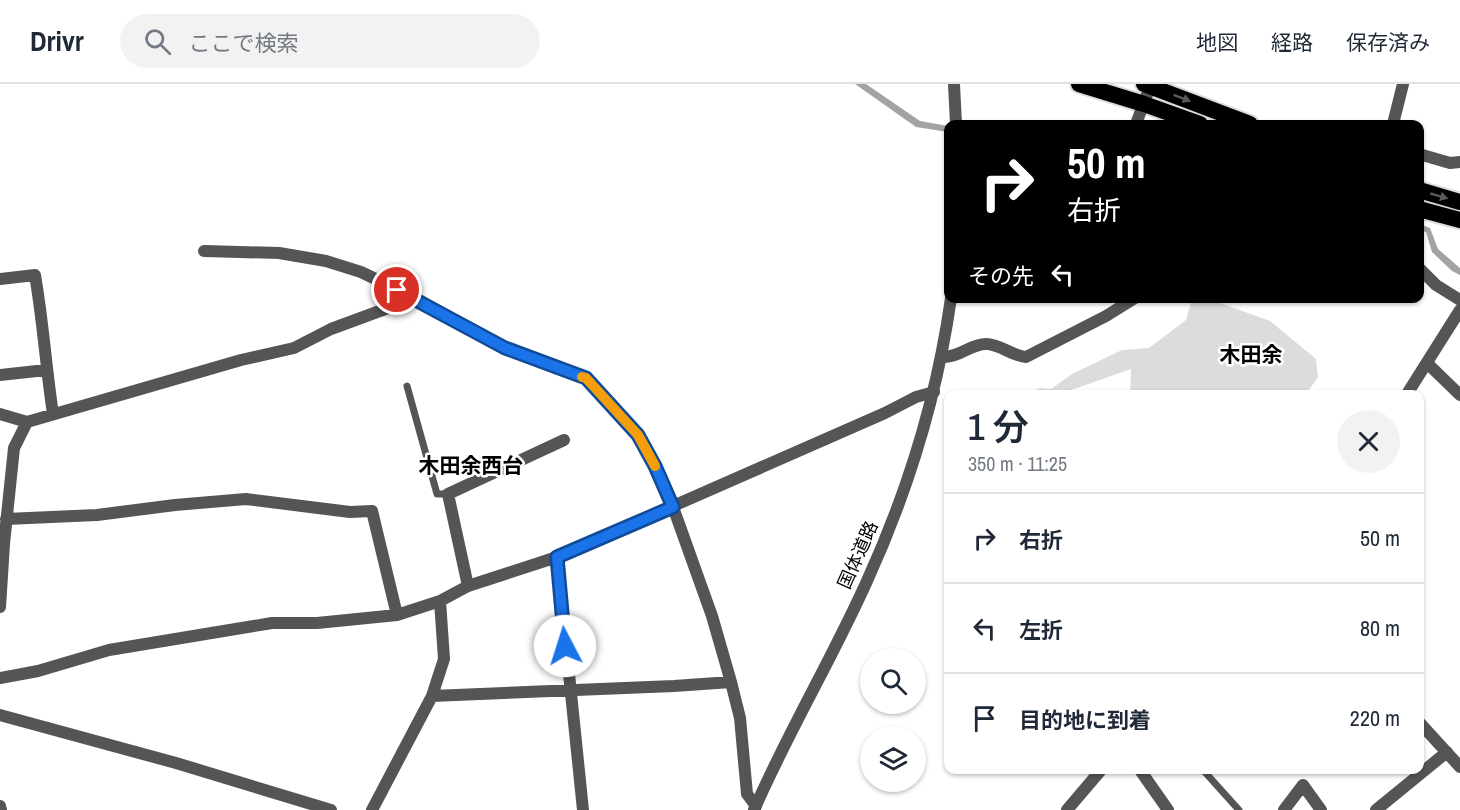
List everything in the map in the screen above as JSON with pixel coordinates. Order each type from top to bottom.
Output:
[{"type":"highway","points":[[1079,84],[1189,120]]},
{"type":"highway","points":[[1149,85],[1240,120]]},
{"type":"highway","points":[[1424,191],[1460,202]]},
{"type":"highway","points":[[1424,210],[1460,220]]},
{"type":"street","points":[[954,84],[957,120]]},
{"type":"street","points":[[1394,120],[1403,84]]},
{"type":"street","points":[[1138,120],[1149,85]]},
{"type":"street","points":[[1424,155],[1450,163],[1460,162]]},
{"type":"street","points":[[204,251],[279,253],[326,261],[361,272],[415,298],[505,348],[586,378],[638,435],[673,507],[712,616],[731,682],[740,718],[747,794],[755,808]]},
{"type":"street","points":[[1424,273],[1436,285],[1460,300]]},
{"type":"street","points":[[0,279],[35,275],[53,414]]},
{"type":"street","points":[[0,414],[27,422],[241,360],[294,348],[331,329],[415,298]]},
{"type":"street","name":"国体道路","points":[[755,808],[857,603],[887,535],[911,470],[934,392],[950,303]]},
{"type":"street","points":[[941,357],[951,358],[983,344],[994,345],[1019,357],[1026,357],[1127,303]]},
{"type":"street","points":[[1410,390],[1460,310]]},
{"type":"street","points":[[1427,363],[1460,395]]},
{"type":"street","points":[[0,375],[46,370]]},
{"type":"street","points":[[0,678],[38,671],[109,650],[272,623],[317,623],[397,615],[440,602],[468,586],[557,557],[885,413],[916,397],[934,392]]},
{"type":"street","points":[[0,608],[14,448],[27,422]]},
{"type":"street","points":[[468,586],[448,494],[564,440]]},
{"type":"street","points":[[6,519],[97,515],[246,499],[350,512],[372,511],[397,615]]},
{"type":"street","points":[[557,557],[583,810]]},
{"type":"street","points":[[372,810],[432,696],[444,659],[440,602]]},
{"type":"street","points":[[432,696],[731,682]]},
{"type":"street","points":[[0,715],[176,763],[331,810]]},
{"type":"street","points":[[1424,727],[1460,767]]},
{"type":"street","points":[[1424,771],[1447,752]]},
{"type":"street","points":[[1067,810],[1098,774]]},
{"type":"street","points":[[1143,774],[1168,810]]},
{"type":"street","points":[[1376,810],[1420,774]]},
{"type":"street","points":[[1284,810],[1303,785],[1321,810]]},
{"type":"lane","points":[[407,386],[437,494],[448,494]]},
{"type":"lane","points":[[1207,774],[1239,810]]},
{"type":"shaded area","points":[[855,84],[866,84],[920,121],[944,125],[944,131],[916,127]]},
{"type":"shaded area","points":[[1424,226],[1430,228],[1438,249],[1460,268],[1460,275],[1452,271],[1432,252]]},
{"type":"shaded area","points":[[1191,303],[1220,303],[1270,321],[1316,359],[1318,377],[1309,390],[1130,390],[1131,369],[1071,390],[1035,390],[1051,389],[1072,374],[1122,350],[1149,348],[1186,320]]},
{"type":"slow traffic","points":[[582,377],[586,378],[638,435],[655,466]]},
{"type":"district","name":"木田余","points":[[1251,355]]},
{"type":"district","name":"木田余西台","points":[[471,466]]},
{"type":"route","points":[[397,290],[505,348],[586,378],[638,435],[655,466],[673,507],[557,557],[565,646]]}]
